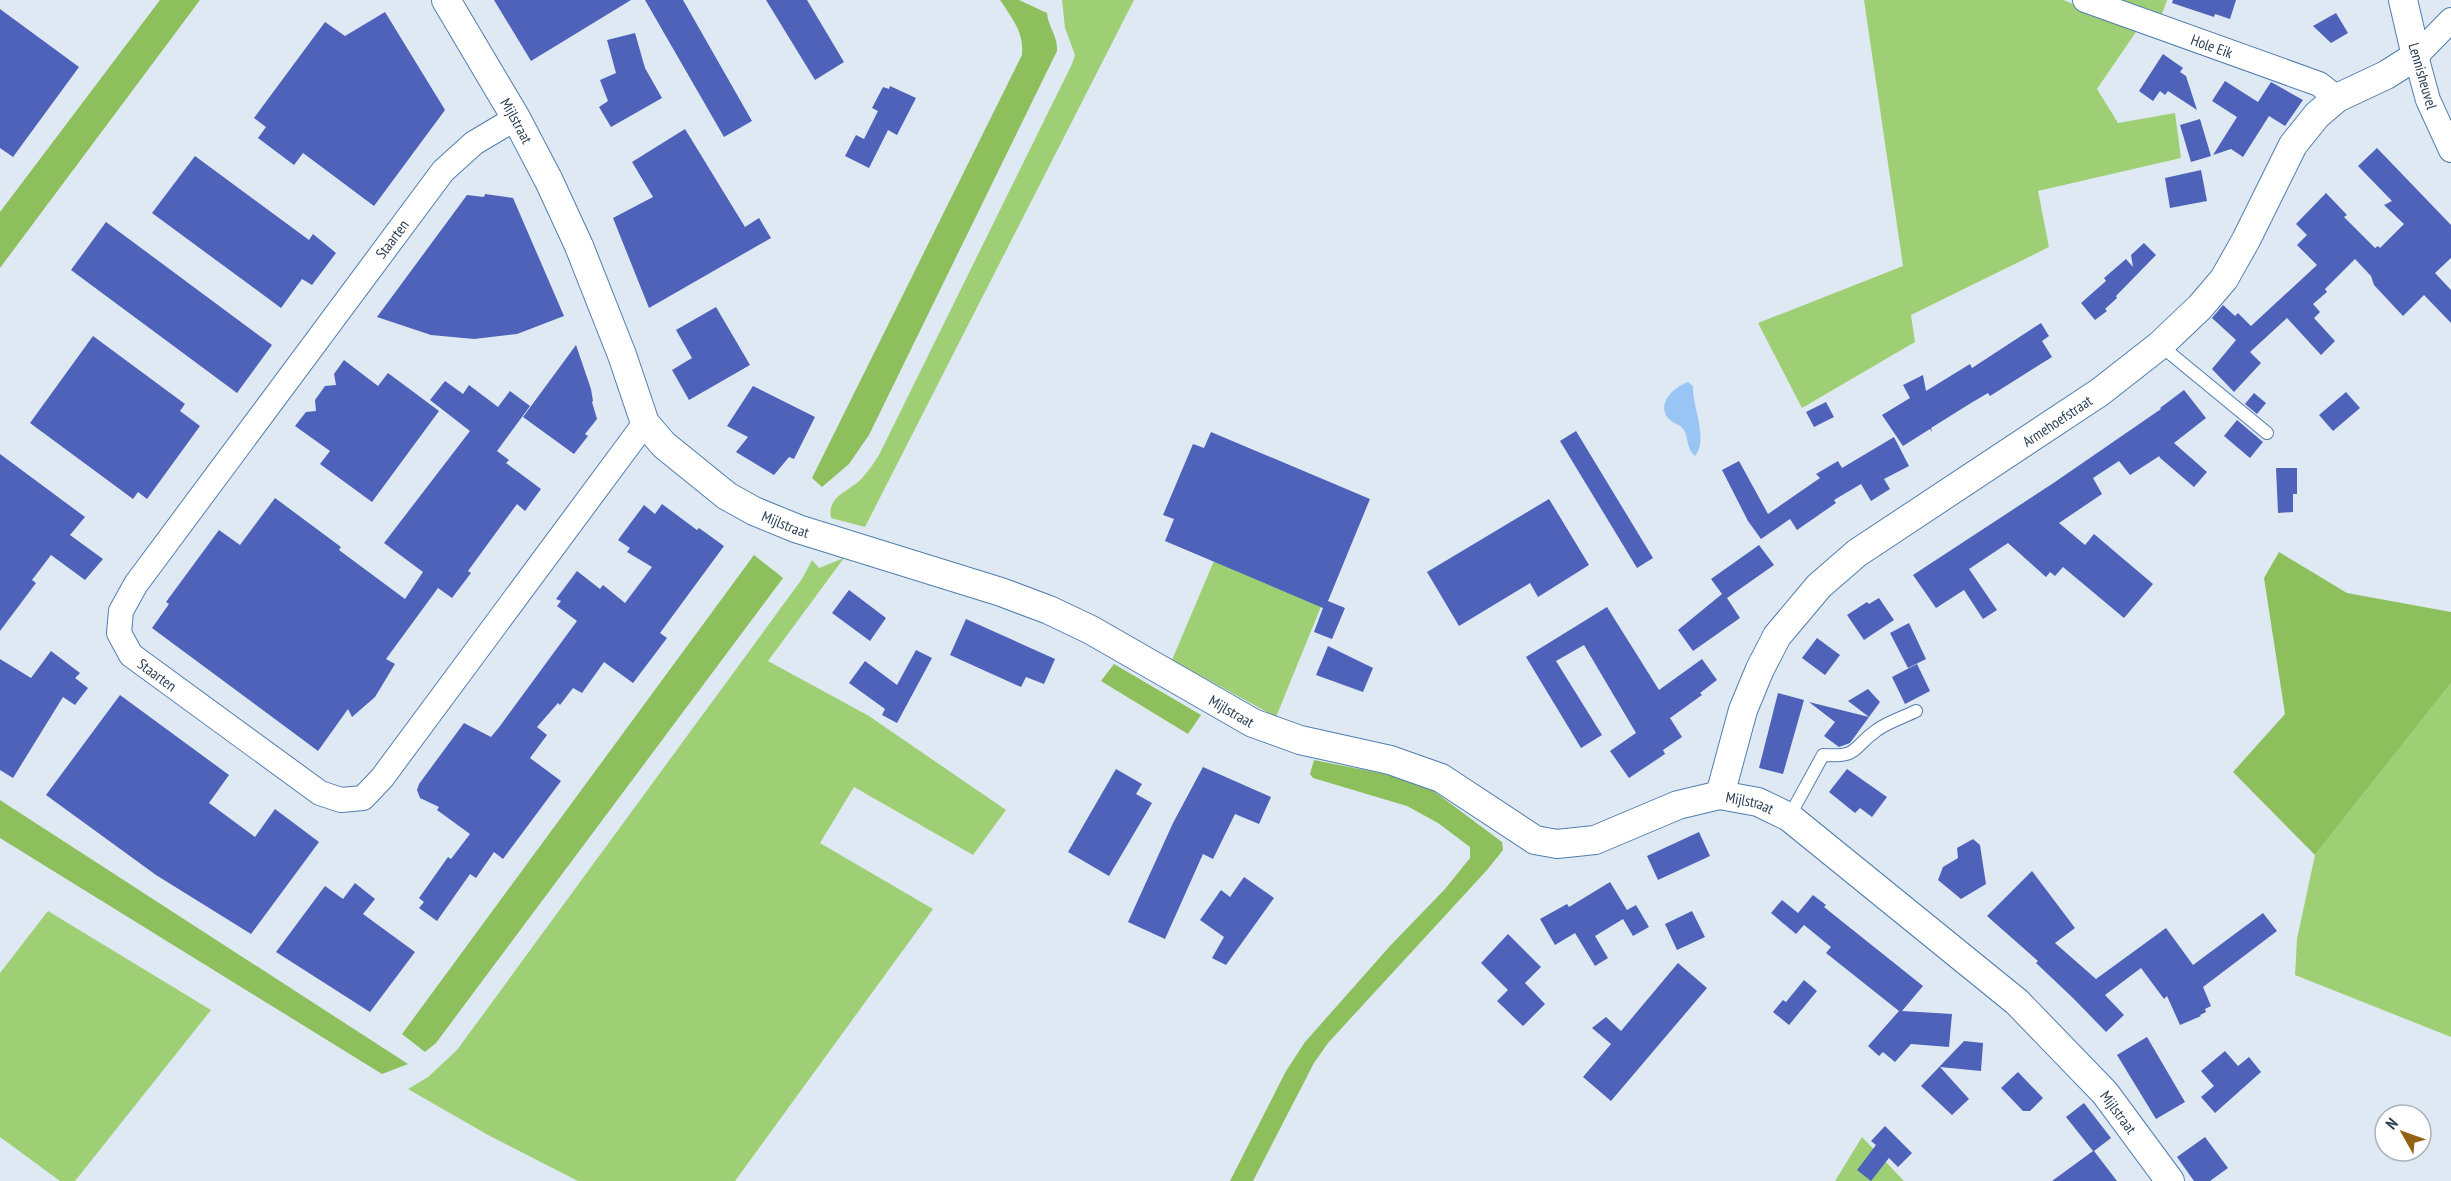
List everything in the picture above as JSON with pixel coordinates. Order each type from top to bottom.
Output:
[{"type":"street","name":"Mijlstraat","points":[[446,0],[516,118],[579,246],[622,355],[645,423],[664,445],[727,496],[754,511],[798,529],[1000,592],[1049,610],[1091,630],[1253,723],[1300,740],[1415,767],[1441,778],[1535,840],[1557,844],[1595,840],[1678,805],[1720,795],[1758,802],[1788,817],[2017,1002],[2105,1093],[2170,1181]]},
{"type":"street","name":"Hole Eik","points":[[2085,0],[2319,84],[2337,98]]},
{"type":"street","name":"Lennisheuvel","points":[[2403,0],[2428,100],[2451,150]]},
{"type":"street","points":[[2416,56],[2451,20]]},
{"type":"street","name":"Armehoefstraat","points":[[1720,795],[1743,710],[1760,669],[1777,636],[1819,586],[1857,553],[2100,392],[2160,345],[2200,307],[2224,279],[2293,145],[2317,115],[2337,98],[2386,75],[2416,56]]},
{"type":"street","name":"Staarten","points":[[516,118],[474,143],[443,171],[136,584],[121,611],[119,633],[131,655],[320,793],[341,800],[363,798],[382,778],[645,423]]},
{"type":"lane","points":[[2160,345],[2267,433]]},
{"type":"lane","points":[[1788,817],[1823,755],[1843,756],[1857,749],[1877,730],[1916,711]]},
{"type":"green space","points":[[160,0],[200,0],[0,268],[0,212]]},
{"type":"green space","points":[[1000,0],[1019,0],[1047,13],[1057,51],[869,435],[849,464],[822,487],[812,478],[1022,55],[1019,32]]},
{"type":"green space","points":[[1062,0],[1134,0],[865,527],[831,518],[832,505],[835,500],[861,479],[879,455],[1072,64],[1075,55],[1065,28]]},
{"type":"green space","points":[[1864,0],[2063,0],[2138,29],[2097,89],[2118,123],[2175,113],[2181,158],[2038,191],[2049,247],[1911,315],[1915,342],[1802,408],[1758,323],[1903,266]]},
{"type":"green space","points":[[2101,0],[2167,0],[2159,22]]},
{"type":"green space","points":[[1222,542],[1329,587],[1276,717],[1172,660]]},
{"type":"green space","points":[[2279,552],[2347,593],[2451,612],[2451,683],[2315,855],[2233,772],[2285,714],[2264,578]]},
{"type":"green space","points":[[754,555],[783,578],[436,1043],[425,1052],[402,1034]]},
{"type":"green space","points":[[844,558],[768,661],[869,716],[1006,810],[973,855],[854,787],[820,843],[933,909],[735,1181],[578,1181],[488,1135],[408,1089],[428,1077],[457,1050],[802,579],[812,560],[819,568]]},
{"type":"green space","points":[[1114,664],[1201,715],[1188,734],[1101,681]]},
{"type":"green space","points":[[2451,683],[2451,1037],[2295,975],[2297,939],[2315,855]]},
{"type":"green space","points":[[1314,760],[1405,778],[1427,786],[1502,842],[1503,850],[1328,1043],[1314,1063],[1253,1181],[1230,1181],[1286,1071],[1305,1042],[1390,946],[1445,889],[1470,858],[1470,847],[1438,823],[1407,806],[1313,778],[1310,774]]},
{"type":"green space","points":[[0,800],[408,1064],[382,1074],[0,838]]},
{"type":"green space","points":[[48,911],[211,1010],[75,1181],[60,1181],[0,1137],[0,973]]},
{"type":"green space","points":[[1862,1137],[1904,1181],[1835,1181]]},
{"type":"water","points":[[1688,382],[1693,386],[1700,432],[1699,449],[1695,456],[1690,450],[1686,433],[1668,418],[1664,406],[1673,391]]},
{"type":"building","points":[[494,0],[631,0],[531,61]]},
{"type":"building","points":[[645,0],[683,0],[752,121],[724,137]]},
{"type":"building","points":[[766,0],[807,0],[844,62],[815,80]]},
{"type":"building","points":[[2173,0],[2236,0],[2230,19],[2215,14],[2214,17],[2172,3]]},
{"type":"building","points":[[0,9],[79,67],[13,157],[0,148]]},
{"type":"building","points":[[385,12],[445,110],[374,206],[303,153],[294,165],[258,138],[266,127],[254,118],[325,22],[345,36]]},
{"type":"building","points":[[2336,13],[2348,33],[2331,43],[2313,26]]},
{"type":"building","points":[[635,33],[645,68],[662,98],[611,127],[599,107],[608,101],[600,80],[616,73],[607,40]]},
{"type":"building","points":[[2163,54],[2183,68],[2180,72],[2186,76],[2197,110],[2168,91],[2165,95],[2160,91],[2153,101],[2139,91]]},
{"type":"building","points":[[2225,81],[2258,102],[2271,82],[2303,100],[2285,126],[2269,116],[2243,157],[2231,149],[2213,155],[2237,117],[2212,101]]},
{"type":"building","points":[[890,86],[916,98],[897,135],[888,130],[869,168],[845,156],[856,135],[864,139],[878,111],[872,108],[883,87],[889,89]]},
{"type":"building","points":[[2200,119],[2211,156],[2191,162],[2180,125]]},
{"type":"building","points":[[685,129],[745,227],[759,218],[771,238],[649,308],[613,218],[653,197],[632,162]]},
{"type":"building","points":[[2377,148],[2451,225],[2451,258],[2435,273],[2451,290],[2451,323],[2424,295],[2403,316],[2374,285],[2371,276],[2355,259],[2325,289],[2327,292],[2313,304],[2320,312],[2314,318],[2335,341],[2321,355],[2287,318],[2250,352],[2261,363],[2234,392],[2212,369],[2236,340],[2212,318],[2223,305],[2235,316],[2238,313],[2251,326],[2317,265],[2297,245],[2307,235],[2296,224],[2326,193],[2347,215],[2344,217],[2375,248],[2378,246],[2380,248],[2404,224],[2384,205],[2392,201],[2358,166]]},
{"type":"building","points":[[195,156],[309,240],[313,234],[336,253],[312,285],[302,279],[281,308],[152,213]]},
{"type":"building","points":[[2201,170],[2207,201],[2170,208],[2165,178]]},
{"type":"building","points":[[485,194],[513,198],[564,316],[517,334],[474,339],[431,335],[377,317],[467,195],[484,197]]},
{"type":"building","points":[[106,222],[272,345],[237,393],[71,270]]},
{"type":"building","points":[[2144,243],[2156,255],[2116,296],[2117,298],[2105,309],[2107,311],[2095,320],[2081,303],[2126,259],[2133,267],[2131,255]]},
{"type":"building","points":[[716,307],[750,365],[689,400],[672,370],[692,358],[676,330]]},
{"type":"building","points":[[2041,323],[2049,336],[2042,341],[2052,357],[1990,396],[1988,393],[1931,428],[1932,432],[1930,429],[1903,446],[1882,415],[1910,398],[1903,385],[1923,375],[1926,391],[1970,364],[1972,368]]},
{"type":"building","points":[[93,336],[185,404],[180,411],[200,426],[147,499],[138,492],[133,499],[30,423]]},
{"type":"building","points":[[576,345],[591,389],[597,419],[585,434],[588,436],[574,454],[523,417]]},
{"type":"building","points":[[344,360],[378,386],[388,373],[439,411],[372,502],[320,464],[330,451],[295,426],[306,412],[316,411],[315,400],[325,386],[336,385],[334,374]]},
{"type":"building","points":[[445,381],[463,394],[469,385],[498,407],[510,391],[530,406],[497,451],[509,460],[506,463],[541,489],[525,511],[517,504],[468,571],[471,573],[452,598],[438,588],[386,659],[395,664],[375,697],[352,717],[348,709],[318,751],[152,628],[169,604],[166,602],[219,530],[240,545],[275,498],[405,599],[423,572],[384,543],[470,431],[430,400]]},
{"type":"building","points":[[753,386],[815,417],[794,459],[789,457],[774,475],[736,452],[748,437],[727,426]]},
{"type":"building","points":[[2184,390],[2206,418],[2174,443],[2207,472],[2194,487],[2159,457],[2161,455],[2130,475],[2119,461],[2093,478],[2102,494],[2059,523],[2085,545],[2094,534],[2153,584],[2124,618],[2063,567],[2055,576],[2050,572],[2046,577],[2008,543],[1969,569],[1997,610],[1983,619],[1964,590],[1936,608],[1913,575],[2052,484],[2161,409]]},
{"type":"building","points":[[2346,392],[2360,408],[2333,431],[2319,415]]},
{"type":"building","points":[[2254,393],[2266,403],[2257,414],[2245,404]]},
{"type":"building","points":[[1826,402],[1834,417],[1814,427],[1806,412]]},
{"type":"building","points":[[2237,420],[2263,442],[2250,458],[2224,436]]},
{"type":"building","points":[[1576,431],[1653,558],[1637,568],[1560,441]]},
{"type":"building","points":[[1211,432],[1370,499],[1328,601],[1345,608],[1332,639],[1314,632],[1323,608],[1165,541],[1174,519],[1163,515],[1193,444],[1204,448]]},
{"type":"building","points":[[1894,437],[1909,466],[1884,479],[1890,489],[1871,501],[1861,484],[1834,500],[1836,503],[1797,530],[1790,519],[1761,539],[1748,521],[1722,470],[1739,461],[1768,514],[1820,478],[1816,474],[1838,461],[1842,468]]},
{"type":"building","points":[[0,454],[85,517],[70,535],[103,559],[85,580],[51,555],[32,580],[36,583],[0,631]]},
{"type":"building","points":[[2276,468],[2297,468],[2297,494],[2293,494],[2293,512],[2278,513]]},
{"type":"building","points":[[1549,499],[1589,565],[1538,597],[1530,583],[1459,626],[1427,572]]},
{"type":"building","points":[[662,504],[697,530],[699,528],[724,546],[660,633],[667,638],[633,683],[604,662],[582,693],[573,688],[560,705],[558,703],[537,727],[547,735],[530,758],[561,781],[503,859],[494,852],[476,878],[470,874],[437,921],[419,908],[424,902],[419,898],[448,857],[451,859],[470,834],[437,810],[439,807],[420,798],[417,790],[419,784],[464,723],[491,737],[500,726],[577,621],[557,606],[561,601],[556,599],[577,571],[600,589],[603,585],[625,603],[652,567],[627,552],[630,548],[618,540],[644,505],[655,514]]},
{"type":"building","points":[[1759,545],[1774,565],[1727,598],[1740,618],[1693,651],[1678,630],[1722,594],[1711,579]]},
{"type":"building","points":[[849,590],[886,618],[870,641],[832,613]]},
{"type":"building","points":[[1879,598],[1894,620],[1864,640],[1847,615],[1867,602],[1869,604]]},
{"type":"building","points":[[1607,607],[1659,690],[1702,659],[1717,680],[1700,693],[1702,695],[1670,718],[1682,737],[1663,750],[1665,754],[1629,778],[1610,751],[1636,733],[1584,645],[1556,661],[1602,735],[1581,748],[1526,657]]},
{"type":"building","points":[[966,619],[1055,659],[1044,684],[1026,677],[1021,687],[950,655]]},
{"type":"building","points":[[1909,623],[1926,659],[1908,668],[1890,633]]},
{"type":"building","points":[[1817,638],[1840,655],[1825,675],[1802,658]]},
{"type":"building","points":[[1328,646],[1373,668],[1363,692],[1316,675]]},
{"type":"building","points":[[916,650],[932,658],[897,723],[882,715],[885,709],[849,683],[865,661],[897,685]]},
{"type":"building","points":[[51,651],[80,673],[75,678],[88,688],[75,705],[63,697],[13,778],[0,770],[0,659],[31,678]]},
{"type":"building","points":[[1917,664],[1930,691],[1905,704],[1892,677]]},
{"type":"building","points":[[1868,689],[1880,702],[1869,717],[1848,701]]},
{"type":"building","points":[[1778,693],[1804,700],[1783,774],[1759,768]]},
{"type":"building","points":[[120,695],[229,775],[209,803],[255,837],[275,809],[319,842],[251,934],[156,875],[46,795]]},
{"type":"building","points":[[1809,702],[1869,717],[1850,743],[1839,747],[1824,736],[1835,722]]},
{"type":"building","points":[[1203,767],[1271,797],[1259,824],[1235,814],[1213,859],[1203,854],[1165,939],[1128,922],[1173,823]]},
{"type":"building","points":[[1116,769],[1142,784],[1136,794],[1152,803],[1109,876],[1068,852]]},
{"type":"building","points":[[1847,769],[1887,797],[1872,817],[1860,808],[1855,813],[1829,792]]},
{"type":"building","points":[[1699,832],[1710,856],[1658,880],[1647,856]]},
{"type":"building","points":[[1973,839],[1980,845],[1986,884],[1961,899],[1938,880],[1943,867],[1958,858],[1957,848]]},
{"type":"building","points":[[2032,871],[2075,928],[2055,943],[2096,979],[2166,928],[2193,965],[2263,913],[2277,931],[2203,987],[2211,1006],[2205,1009],[2206,1012],[2201,1016],[2180,1025],[2167,996],[2164,999],[2141,968],[2105,995],[2124,1015],[2106,1032],[2036,963],[2038,961],[1987,916]]},
{"type":"building","points":[[1244,877],[1274,898],[1226,965],[1212,958],[1224,937],[1200,920],[1221,890],[1230,897]]},
{"type":"building","points":[[1610,882],[1627,910],[1636,905],[1649,927],[1633,936],[1623,919],[1595,936],[1608,958],[1595,966],[1575,933],[1555,945],[1540,919],[1567,904],[1569,907]]},
{"type":"building","points":[[355,883],[375,899],[363,914],[415,952],[370,1012],[276,952],[325,886],[343,899]]},
{"type":"building","points":[[1813,895],[1826,905],[1824,907],[1923,986],[1902,1011],[1952,1014],[1949,1047],[1911,1044],[1895,1062],[1883,1052],[1879,1056],[1868,1046],[1899,1011],[1826,953],[1831,947],[1804,925],[1796,934],[1771,913],[1782,900],[1798,913]]},
{"type":"building","points":[[1692,911],[1705,937],[1677,950],[1665,924]]},
{"type":"building","points":[[1508,934],[1541,967],[1525,983],[1545,1004],[1523,1026],[1497,1001],[1508,990],[1481,963]]},
{"type":"building","points":[[1678,963],[1707,988],[1611,1101],[1583,1077],[1611,1044],[1592,1028],[1606,1017],[1621,1031]]},
{"type":"building","points":[[1804,980],[1817,991],[1789,1025],[1773,1012],[1783,1000],[1786,1002]]},
{"type":"building","points":[[2147,1037],[2185,1102],[2156,1119],[2117,1055]]},
{"type":"building","points":[[1964,1041],[1983,1043],[1981,1071],[1940,1067],[1969,1099],[1952,1115],[1921,1086]]},
{"type":"building","points":[[2225,1051],[2238,1066],[2249,1057],[2261,1072],[2215,1113],[2201,1097],[2214,1086],[2201,1071]]},
{"type":"building","points":[[2018,1072],[2043,1098],[2030,1111],[2023,1111],[2001,1088]]},
{"type":"building","points":[[2084,1103],[2111,1138],[2094,1151],[2117,1181],[2052,1181],[2093,1151],[2066,1117]]},
{"type":"building","points":[[1885,1126],[1912,1153],[1898,1167],[1889,1158],[1871,1181],[1857,1170],[1876,1145],[1871,1141]]},
{"type":"building","points":[[2205,1137],[2228,1168],[2210,1181],[2194,1181],[2177,1157]]}]
